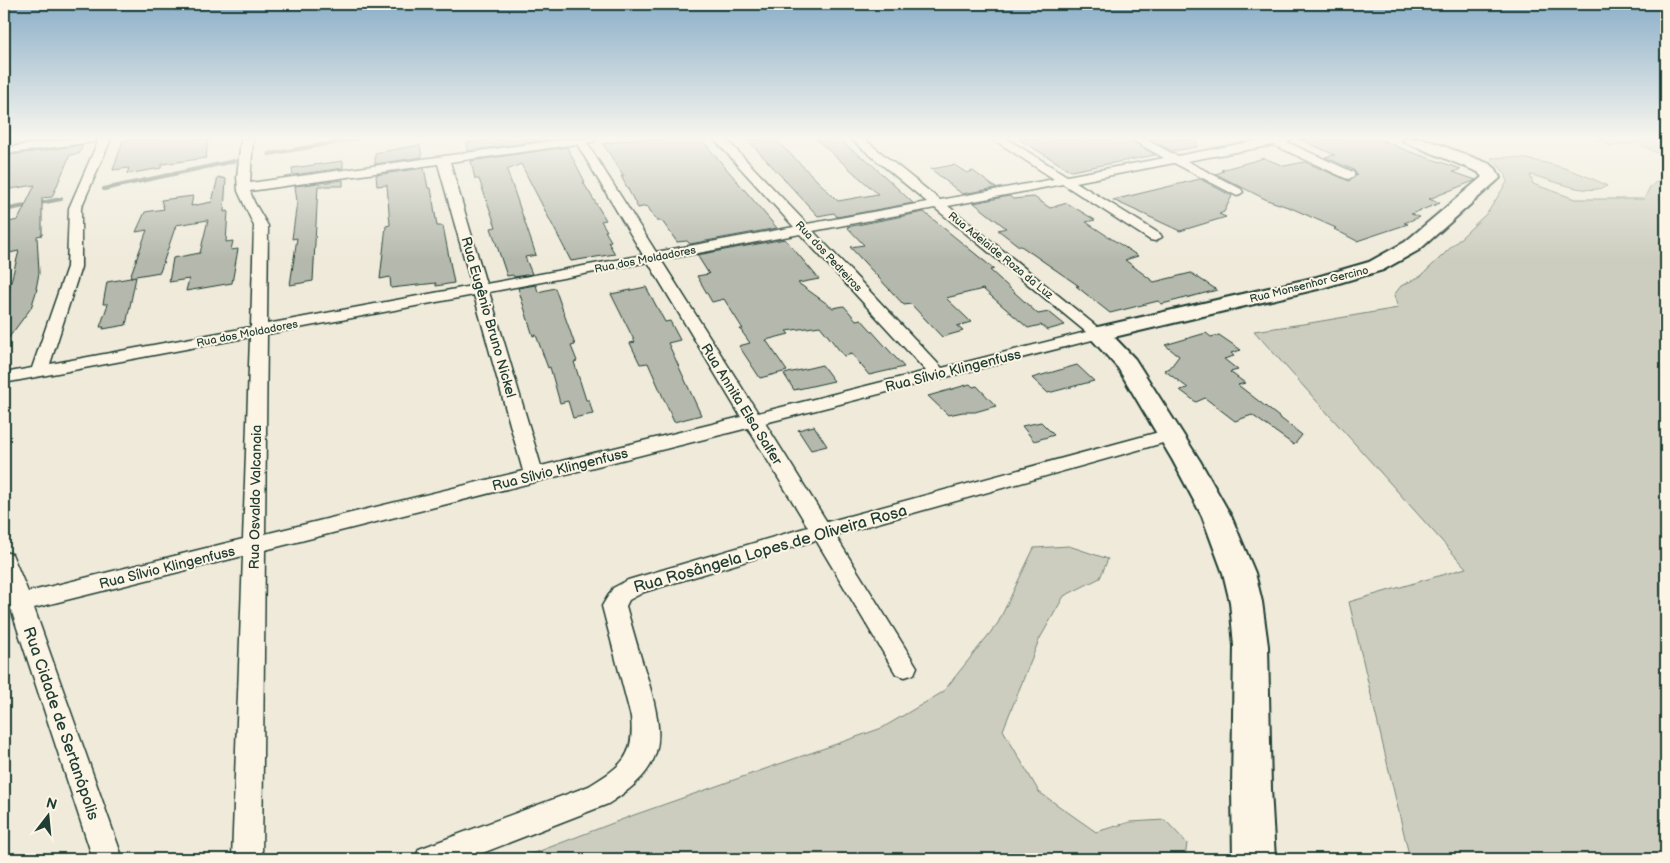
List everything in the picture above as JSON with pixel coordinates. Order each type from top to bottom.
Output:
[{"type":"main road","name":"Rua Monsenhor Gercino","points":[[1098,334],[1322,282],[1364,270],[1392,258],[1418,241],[1490,179]]},
{"type":"main road","points":[[1098,334],[1128,364],[1219,522],[1235,560],[1246,602],[1252,648],[1250,785],[1254,859]]},
{"type":"street","points":[[39,372],[74,267],[75,208],[87,179]]},
{"type":"street","name":"Rua Osvaldo Valcanaia","points":[[245,179],[246,197],[257,215],[261,226],[247,859]]},
{"type":"street","points":[[244,188],[306,179]]},
{"type":"street","name":"Rua Eugênio Bruno Nickel","points":[[449,179],[534,475]]},
{"type":"street","name":"Rua Annita Elsa Salfer","points":[[607,179],[652,257],[905,667]]},
{"type":"street","name":"Rua dos Pedreiros","points":[[758,179],[938,374]]},
{"type":"street","name":"Rua Adelaide Roza da Luz","points":[[907,179],[1098,334]]},
{"type":"street","name":"Rua dos Moldadores","points":[[4,378],[1068,179]]},
{"type":"street","points":[[1213,179],[1237,192]]},
{"type":"street","points":[[1064,180],[1155,238]]},
{"type":"street","name":"Rua Sílvio Klingenfuss","points":[[21,603],[1098,334]]},
{"type":"street","name":"Rua Rosângela Lopes de Oliveira Rosa","points":[[430,859],[598,795],[617,784],[632,770],[644,751],[648,734],[646,715],[614,606],[621,594],[636,586],[821,531],[1170,435]]},
{"type":"street","name":"Rua Cidade de Sertanópolis","points":[[4,562],[21,603],[108,859]]},
{"type":"shaded area","points":[[1507,179],[1531,179],[1533,184],[1575,199],[1644,199],[1650,187],[1660,179],[1666,179],[1666,859],[1410,859],[1349,602],[1466,568],[1254,331],[1398,308],[1394,295],[1401,286],[1421,276],[1488,212],[1507,182]]},
{"type":"shaded area","points":[[1547,179],[1594,179],[1607,186],[1589,189],[1569,186]]},
{"type":"shaded area","points":[[1069,546],[1108,559],[1100,578],[1064,596],[1039,640],[1003,730],[1039,792],[1096,832],[1130,822],[1165,820],[1187,843],[1185,859],[519,859],[634,815],[882,728],[943,692],[998,623],[1034,548]]},
{"type":"building","points":[[4,179],[60,179],[52,197],[42,198],[42,235],[37,236],[39,273],[37,289],[31,308],[4,344],[4,308],[19,251],[4,254],[4,223],[18,220],[35,185],[4,190]]},
{"type":"building","points":[[217,179],[226,179],[224,212],[228,211],[226,242],[233,241],[231,250],[238,249],[232,283],[186,291],[189,279],[169,282],[173,258],[200,253],[208,220],[176,225],[160,272],[130,277],[147,230],[136,232],[145,212],[164,209],[161,200],[193,196],[191,206],[212,202]]},
{"type":"building","points":[[376,179],[426,179],[428,188],[431,188],[437,226],[443,226],[454,283],[436,286],[436,283],[391,288],[390,277],[380,279],[386,226],[390,225],[387,185],[377,186]]},
{"type":"building","points":[[479,179],[510,179],[536,255],[525,257],[532,274],[514,277],[513,275],[507,276],[491,228],[496,227]]},
{"type":"building","points":[[529,179],[584,179],[585,182],[583,182],[606,220],[601,221],[611,241],[608,242],[615,254],[571,261]]},
{"type":"building","points":[[623,179],[735,179],[777,228],[690,244],[687,241],[677,242],[662,221],[657,221],[647,206],[638,208]]},
{"type":"building","points":[[784,179],[816,179],[838,201],[878,194],[861,179],[888,179],[913,203],[837,217],[834,213],[818,216]]},
{"type":"building","points":[[944,179],[984,179],[996,188],[962,194]]},
{"type":"building","points":[[1199,179],[1232,196],[1224,212],[1219,214],[1226,217],[1180,231],[1113,200]]},
{"type":"building","points":[[1226,179],[1345,179],[1349,181],[1351,179],[1476,180],[1429,199],[1440,203],[1411,214],[1420,217],[1404,223],[1408,224],[1357,241],[1334,229],[1336,228],[1291,208],[1267,200]]},
{"type":"building","points":[[343,180],[343,186],[318,186],[313,281],[290,285],[297,238],[292,239],[297,202],[295,186]]},
{"type":"building","points":[[1009,196],[1013,199],[1034,197],[1050,208],[1067,203],[1095,220],[1086,222],[1138,256],[1125,260],[1154,282],[1191,273],[1217,290],[1162,304],[1158,301],[1110,313],[1076,286],[1079,286],[998,230],[1006,228],[974,203]]},
{"type":"building","points":[[924,212],[994,269],[990,270],[1038,314],[1049,312],[1065,325],[1047,330],[1041,325],[1028,328],[983,289],[946,298],[971,322],[957,326],[963,331],[942,337],[911,304],[904,305],[850,247],[864,245],[847,227]]},
{"type":"building","points":[[785,239],[819,279],[798,283],[833,308],[844,306],[856,320],[861,319],[904,367],[869,375],[852,354],[844,356],[820,326],[786,331],[789,334],[766,340],[787,371],[760,378],[739,346],[750,343],[740,329],[743,329],[724,299],[712,302],[697,276],[709,274],[697,255]]},
{"type":"building","points":[[136,277],[126,325],[103,329],[104,327],[100,327],[108,304],[103,304],[107,282]]},
{"type":"building","points":[[536,285],[538,292],[555,288],[575,345],[571,346],[577,361],[574,362],[586,400],[589,400],[593,414],[573,418],[568,401],[560,403],[550,367],[548,368],[536,335],[533,336],[518,288]]},
{"type":"building","points":[[646,287],[665,322],[670,321],[680,340],[668,343],[701,415],[674,422],[648,363],[640,364],[630,343],[635,342],[611,294]]},
{"type":"building","points":[[1206,333],[1211,337],[1219,335],[1241,350],[1231,353],[1234,356],[1224,359],[1238,370],[1230,372],[1245,383],[1238,385],[1302,435],[1294,445],[1252,415],[1235,421],[1205,398],[1196,402],[1180,390],[1188,388],[1164,370],[1170,368],[1179,356],[1165,345]]},
{"type":"building","points":[[822,365],[834,381],[794,390],[784,374]]},
{"type":"building","points":[[1077,365],[1094,381],[1048,393],[1032,378]]},
{"type":"building","points":[[970,384],[973,387],[977,386],[996,406],[975,412],[948,415],[928,396]]},
{"type":"building","points":[[1041,422],[1054,435],[1034,441],[1022,426]]},
{"type":"building","points":[[814,426],[827,446],[811,450],[798,430]]},
{"type":"waterway","points":[[104,189],[149,179]]},
{"type":"waterway","points":[[4,210],[61,199]]}]
